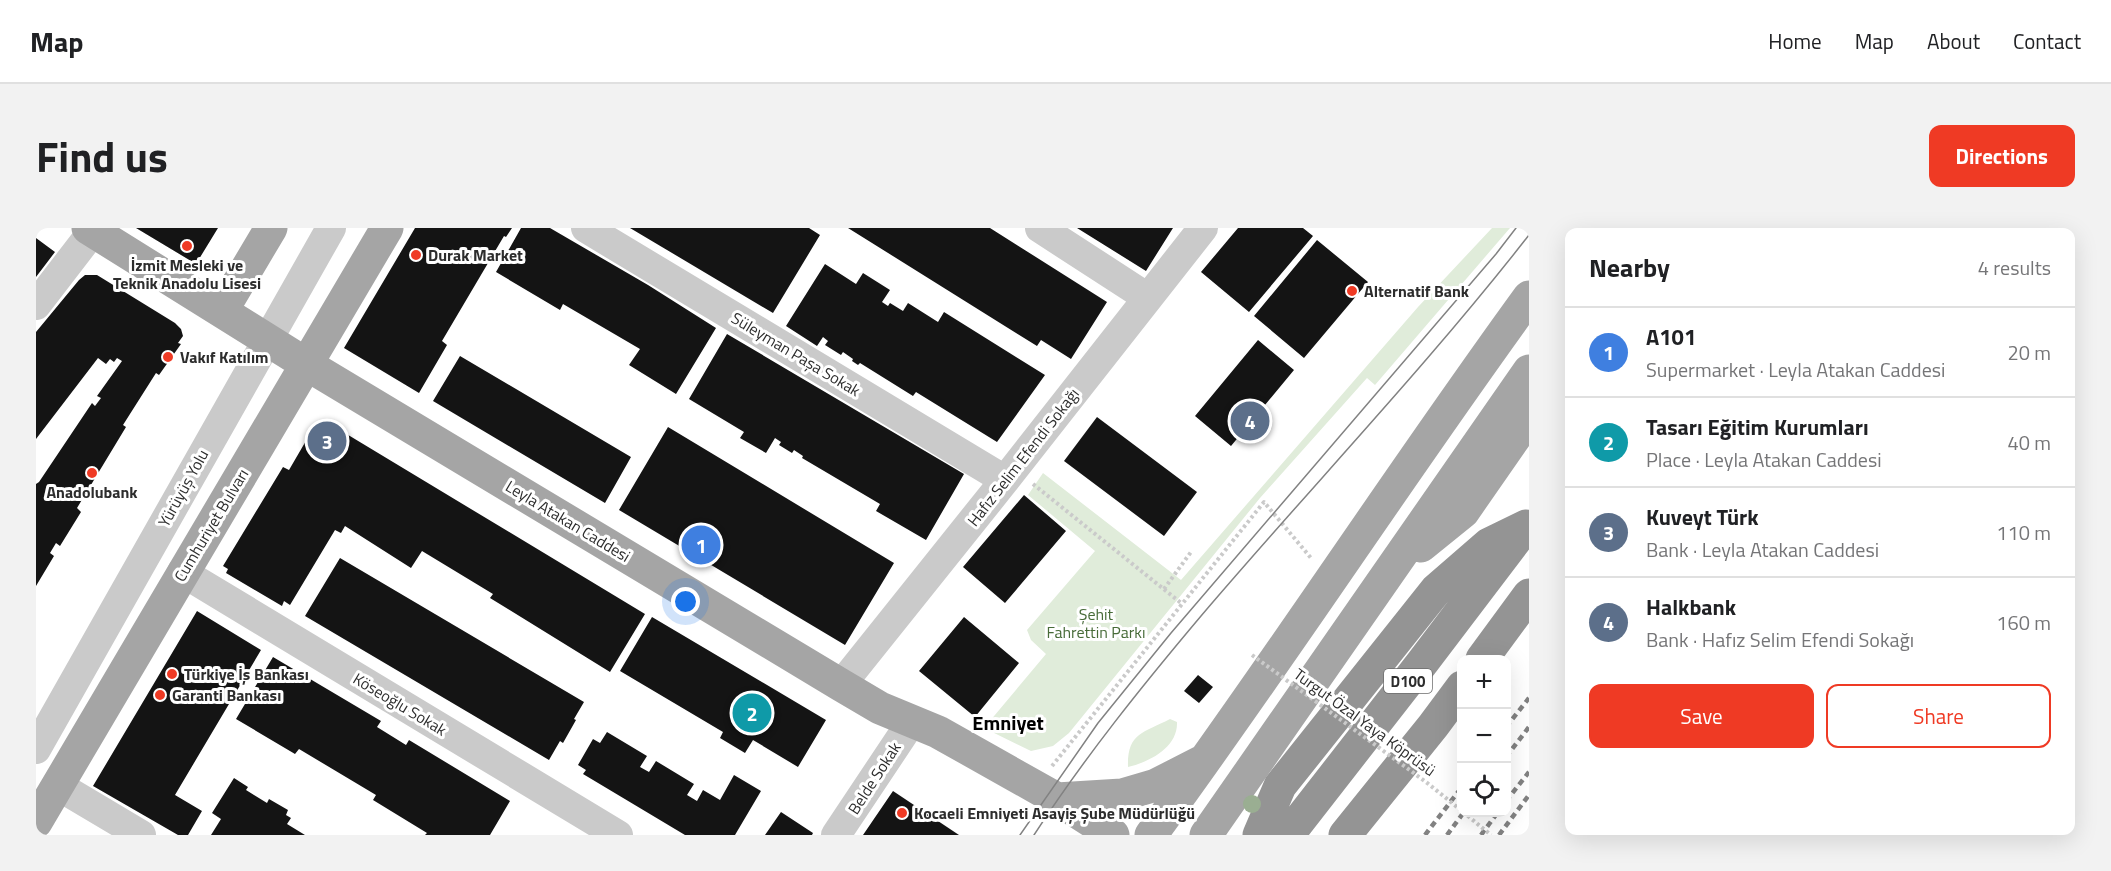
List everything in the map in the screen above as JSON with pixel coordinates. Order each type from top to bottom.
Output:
[{"type":"highway","points":[[1259,835],[1280,786],[1436,590],[1489,544],[1528,524]]},
{"type":"highway","name":"D100","points":[[1288,835],[1528,524]]},
{"type":"highway","points":[[1486,655],[1529,596]]},
{"type":"highway","name":"D100","points":[[1345,835],[1457,693]]},
{"type":"main road","points":[[207,302],[230,297],[271,228]]},
{"type":"main road","name":"Cumhuriyet Bulvarı","points":[[36,822],[387,228]]},
{"type":"main road","name":"Leyla Atakan Caddesi","points":[[91,230],[306,364],[841,685],[910,724],[938,732],[1047,794],[1113,835]]},
{"type":"main road","points":[[1151,835],[1207,759],[1468,380],[1529,297]]},
{"type":"main road","points":[[1206,835],[1529,371]]},
{"type":"main road","points":[[1392,570],[1463,512],[1529,417]]},
{"type":"main road","points":[[910,724],[1050,809],[1065,822],[1071,835]]},
{"type":"main road","points":[[1047,794],[1122,795],[1156,784],[1207,759]]},
{"type":"street","name":"Yürüyüş Yolu","points":[[36,749],[331,228]]},
{"type":"street","name":"Süleyman Paşa Sokak","points":[[586,228],[1017,480]]},
{"type":"street","points":[[1040,228],[1148,298]]},
{"type":"street","name":"Hafız Selim Efendi Sokağı","points":[[841,685],[1017,480],[1148,298],[1203,228]]},
{"type":"street","points":[[36,305],[91,230]]},
{"type":"street","name":"Köseoğlu Sokak","points":[[182,572],[618,835]]},
{"type":"street","name":"Belde Sokak","points":[[836,835],[910,724]]},
{"type":"street","points":[[57,785],[141,835]]},
{"type":"path","points":[[1017,480],[1181,603]]},
{"type":"path","points":[[1047,794],[1054,762],[1264,502],[1311,557],[1306,566]]},
{"type":"path","points":[[1164,589],[1191,552]]},
{"type":"path","name":"Turgut Özal Yaya Köprüsü","points":[[1252,655],[1407,768],[1457,808]]},
{"type":"path","points":[[1255,664],[1262,655]]},
{"type":"path","name":"Turgut Özal Yaya Köprüsü","points":[[1468,817],[1491,835]]},
{"type":"green space","name":"Şehit Fahrettin Parkı","points":[[1492,228],[1510,228],[1375,385],[1367,378],[1260,498],[1069,733],[1053,746],[1031,751],[984,728],[1046,654],[1031,640],[1027,630],[1095,551],[1028,495],[1043,473],[1181,580],[1418,307]]},
{"type":"green space","points":[[1170,719],[1177,722],[1176,731],[1167,746],[1145,762],[1128,767],[1130,747],[1138,736]]},
{"type":"building","name":"İzmit Mesleki ve Teknik Anadolu Lisesi","points":[[136,228],[218,228],[196,264]]},
{"type":"building","points":[[415,228],[512,228],[506,237],[504,236],[442,341],[447,345],[419,393],[344,348]]},
{"type":"building","points":[[521,228],[550,228],[716,328],[676,394],[629,365],[640,349],[563,304],[560,310],[496,272]]},
{"type":"building","points":[[630,228],[809,228],[820,235],[773,313]]},
{"type":"building","points":[[848,228],[990,228],[1107,302],[1071,359],[1041,340],[1037,346]]},
{"type":"building","points":[[1077,228],[1173,228],[1146,271]]},
{"type":"building","points":[[1238,228],[1303,228],[1313,236],[1249,312],[1201,272]]},
{"type":"building","points":[[36,238],[55,252],[36,277]]},
{"type":"building","points":[[1317,240],[1368,282],[1304,358],[1254,316]]},
{"type":"building","points":[[825,264],[856,284],[863,273],[890,290],[882,302],[888,306],[890,303],[903,311],[908,303],[938,322],[944,312],[1045,375],[997,442],[916,392],[913,396],[860,363],[858,365],[843,352],[841,355],[825,345],[828,341],[823,337],[817,346],[786,326]]},
{"type":"building","points":[[85,275],[97,275],[175,323],[181,329],[183,336],[178,343],[181,344],[159,375],[156,373],[123,425],[126,427],[77,508],[81,512],[60,546],[56,543],[50,553],[54,556],[36,586],[36,484],[92,403],[95,406],[101,398],[97,396],[122,361],[117,358],[114,362],[110,359],[106,364],[98,358],[36,439],[36,332]]},
{"type":"building","points":[[727,334],[964,474],[926,540],[876,511],[880,504],[802,458],[803,456],[794,450],[792,453],[779,445],[781,442],[775,438],[766,453],[740,438],[744,432],[689,399]]},
{"type":"building","points":[[1258,340],[1294,370],[1231,446],[1195,416]]},
{"type":"building","points":[[460,356],[631,457],[605,503],[433,401]]},
{"type":"building","points":[[1097,417],[1197,492],[1164,536],[1064,461]]},
{"type":"building","points":[[330,424],[645,614],[610,672],[490,598],[493,594],[422,551],[411,568],[345,526],[341,533],[335,530],[290,605],[284,601],[282,606],[226,573],[228,569],[223,566],[283,467],[289,470],[314,427]]},
{"type":"building","points":[[668,427],[894,563],[845,645],[619,510]]},
{"type":"building","points":[[1024,495],[1066,531],[1005,603],[963,567]]},
{"type":"building","points":[[340,558],[584,702],[563,743],[560,741],[549,760],[305,616]]},
{"type":"building","points":[[197,611],[261,650],[175,795],[202,811],[188,835],[178,835],[93,786]]},
{"type":"building","points":[[652,617],[826,720],[798,767],[753,740],[745,753],[720,738],[723,732],[620,671]]},
{"type":"building","points":[[964,617],[1019,663],[975,717],[919,671]]},
{"type":"building","points":[[273,657],[381,721],[377,727],[406,745],[409,740],[510,801],[490,835],[425,835],[427,833],[373,800],[376,795],[299,749],[295,754],[236,719]]},
{"type":"building","points":[[1198,675],[1213,687],[1199,703],[1184,691]]},
{"type":"building","points":[[607,732],[647,756],[640,767],[649,772],[656,761],[694,784],[687,795],[697,801],[703,790],[720,800],[734,775],[761,791],[735,835],[685,835],[583,774],[586,770],[578,765],[593,739],[600,743]]},
{"type":"building","points":[[234,778],[248,787],[246,790],[267,803],[269,799],[288,810],[286,815],[291,818],[287,824],[305,835],[211,835],[221,819],[212,813]]},
{"type":"building","name":"Kocaeli Emniyeti Asayiş Şube Müdürlüğü","points":[[893,791],[959,835],[863,835]]},
{"type":"building","points":[[781,812],[813,833],[812,835],[765,835]]},
{"type":"tram line","points":[[1020,835],[1098,723],[1171,633],[1516,228]]},
{"type":"tram line","points":[[1034,835],[1093,750],[1179,642],[1450,332],[1529,235]]},
{"type":"railway","points":[[1511,721],[1529,698]]},
{"type":"railway","points":[[1511,750],[1529,727]]},
{"type":"railway","points":[[1511,795],[1529,772]]},
{"type":"railway","points":[[1425,835],[1457,793]]},
{"type":"railway","points":[[1499,835],[1529,795]]},
{"type":"railway","points":[[1447,835],[1460,817]]},
{"type":"railway","points":[[1481,835],[1494,817]]},
{"type":"place","name":"İzmit Mesleki ve Teknik Anadolu Lisesi","points":[[187,246]]},
{"type":"place","name":"Durak Market","points":[[416,255]]},
{"type":"place","name":"Alternatif Bank","points":[[1352,291]]},
{"type":"place","name":"Vakıf Katılım","points":[[168,357]]},
{"type":"place","name":"Halkbank","points":[[1250,421]]},
{"type":"place","name":"Kuveyt Türk","points":[[327,441]]},
{"type":"place","name":"Anadolubank","points":[[92,473]]},
{"type":"place","name":"A101","points":[[701,545]]},
{"type":"place","name":"Türkiye İş Bankası","points":[[172,674]]},
{"type":"place","name":"Garanti Bankası","points":[[160,695]]},
{"type":"place","name":"Tasarı Eğitim Kurumları","points":[[752,713]]},
{"type":"place","name":"Kocaeli Emniyeti Asayiş Şube Müdürlüğü","points":[[902,813]]},
{"type":"district","name":"Emniyet","points":[[1008,722]]}]
